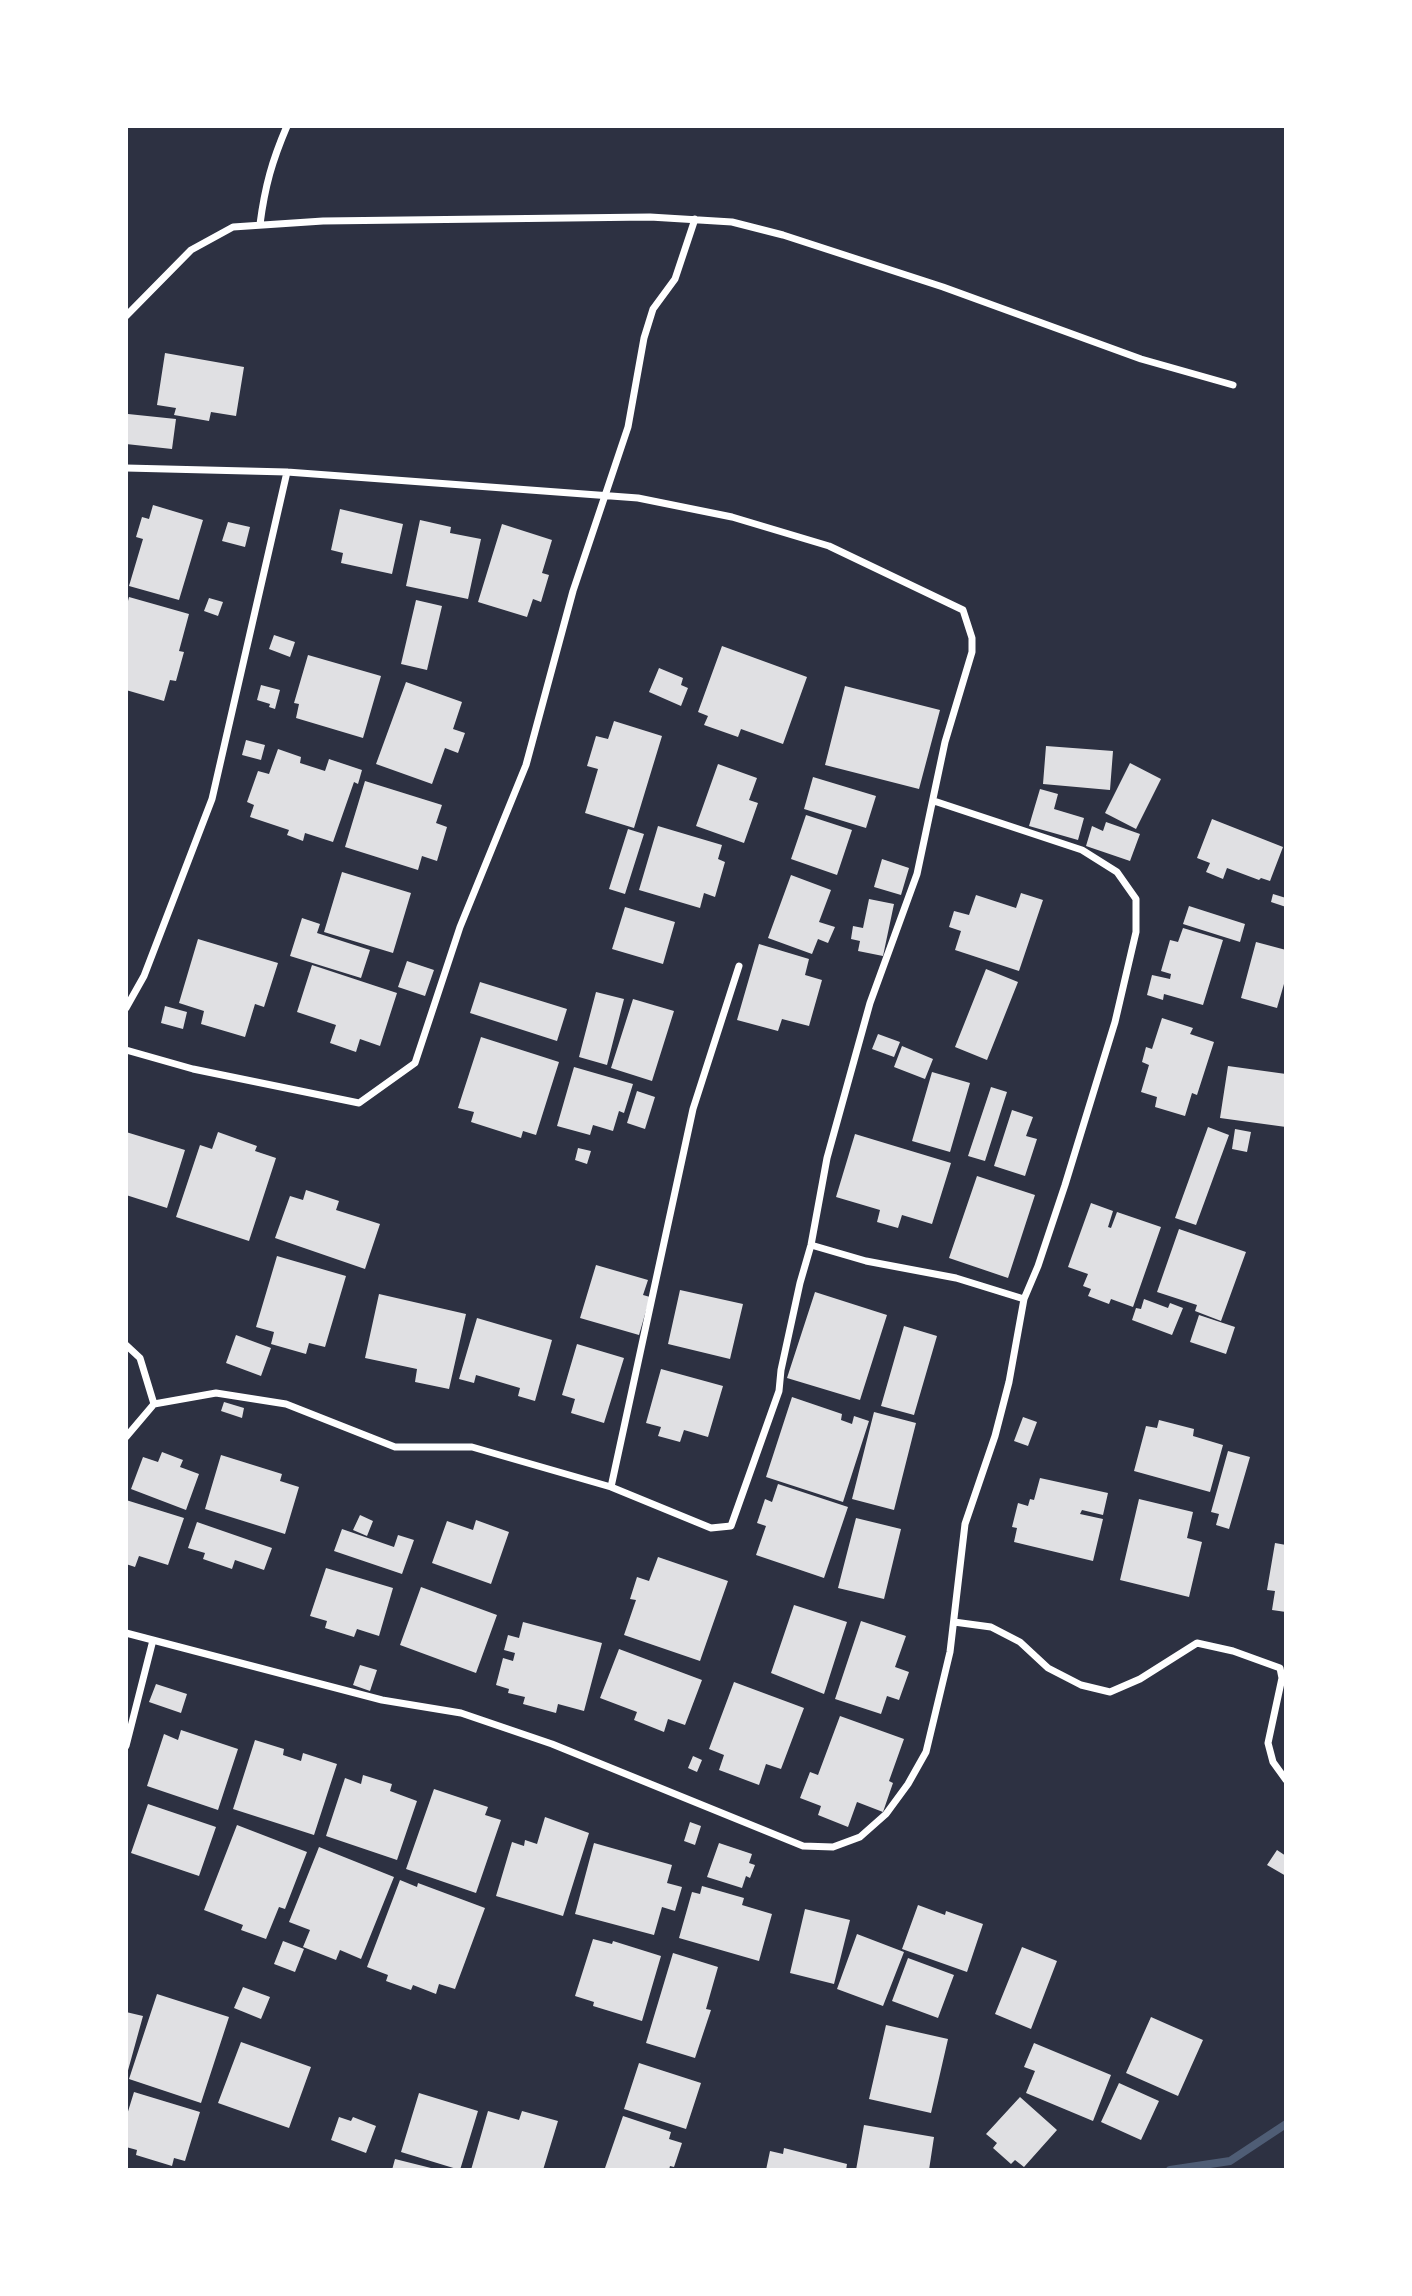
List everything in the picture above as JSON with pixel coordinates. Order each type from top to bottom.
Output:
[{"type":"street","points":[[260,224],[265,185],[287,126]]},
{"type":"street","points":[[126,316],[191,250],[233,227],[323,221],[650,217],[695,219],[732,222],[859,258],[1141,359],[1233,385]]},
{"type":"street","points":[[126,1050],[193,1069],[359,1104],[415,1063],[460,927],[526,765],[573,591],[628,427],[644,338],[653,309],[675,279],[695,219]]},
{"type":"street","points":[[126,468],[287,472],[638,498],[732,517],[829,546],[963,610],[972,638],[972,652],[945,742],[917,874],[870,1003],[827,1158],[811,1245],[781,1370],[779,1391],[731,1527],[712,1528],[611,1487],[472,1447],[395,1447],[276,1402],[216,1392],[154,1404],[126,1437]]},
{"type":"street","points":[[126,1008],[144,976],[212,799],[287,472]]},
{"type":"street","points":[[126,1633],[382,1700],[461,1713],[552,1744],[803,1846],[834,1847],[860,1837],[886,1814],[926,1752],[950,1652],[965,1524],[995,1436],[1009,1382],[1024,1299],[1065,1185],[1115,1022],[1136,932],[1136,899],[1117,872],[1082,850],[934,801]]},
{"type":"street","points":[[611,1487],[693,1109],[739,967]]},
{"type":"street","points":[[811,1245],[866,1261],[956,1278],[1024,1299]]},
{"type":"street","points":[[126,1345],[140,1358],[154,1404]]},
{"type":"street","points":[[954,1622],[990,1627],[1020,1642],[1048,1668],[1081,1685],[1110,1692],[1140,1679],[1197,1643],[1233,1651],[1280,1668],[1282,1678],[1268,1743],[1273,1762],[1286,1780]]},
{"type":"street","points":[[126,1746],[153,1640]]},
{"type":"building","points":[[165,353],[244,367],[236,416],[211,412],[209,421],[174,415],[176,408],[157,405]]},
{"type":"building","points":[[128,414],[176,419],[172,449],[126,444]]},
{"type":"building","points":[[153,505],[203,520],[179,600],[129,586],[143,539],[136,537],[142,517],[149,519]]},
{"type":"building","points":[[340,509],[403,524],[392,574],[341,563],[343,553],[331,550]]},
{"type":"building","points":[[420,520],[451,527],[450,533],[481,539],[468,599],[406,586]]},
{"type":"building","points":[[228,522],[250,527],[245,547],[222,541]]},
{"type":"building","points":[[502,524],[552,540],[542,573],[549,575],[541,602],[533,599],[527,617],[478,602]]},
{"type":"building","points":[[129,597],[189,614],[179,651],[184,652],[176,681],[170,680],[164,701],[126,690],[126,609]]},
{"type":"building","points":[[209,598],[223,602],[218,616],[204,611]]},
{"type":"building","points":[[416,600],[442,606],[427,670],[401,664]]},
{"type":"building","points":[[274,635],[295,642],[290,657],[269,649]]},
{"type":"building","points":[[722,646],[807,677],[783,744],[741,729],[738,737],[704,725],[708,716],[698,712]]},
{"type":"building","points":[[308,655],[381,676],[363,738],[296,718],[299,704],[294,703]]},
{"type":"building","points":[[659,668],[683,678],[681,685],[688,688],[681,706],[649,692]]},
{"type":"building","points":[[406,682],[462,702],[453,729],[465,733],[458,753],[445,748],[432,784],[376,764]]},
{"type":"building","points":[[261,685],[280,690],[275,709],[269,707],[270,704],[257,700]]},
{"type":"building","points":[[845,686],[940,710],[919,789],[825,765]]},
{"type":"building","points":[[614,721],[662,736],[634,828],[585,813],[598,769],[587,766],[596,736],[608,739]]},
{"type":"building","points":[[246,740],[265,745],[261,760],[242,755]]},
{"type":"building","points":[[1046,746],[1113,751],[1110,790],[1043,784]]},
{"type":"building","points":[[278,749],[301,757],[300,763],[325,771],[329,759],[362,770],[358,784],[354,782],[333,842],[305,833],[303,841],[287,835],[289,830],[250,817],[254,805],[247,802],[258,771],[269,774]]},
{"type":"building","points":[[1130,763],[1161,779],[1136,829],[1105,813]]},
{"type":"building","points":[[718,764],[757,778],[749,800],[758,803],[744,843],[696,826]]},
{"type":"building","points":[[813,777],[876,796],[866,828],[804,809]]},
{"type":"building","points":[[365,781],[442,805],[436,823],[447,827],[437,861],[422,856],[418,870],[345,847]]},
{"type":"building","points":[[1040,789],[1058,794],[1054,809],[1084,818],[1078,840],[1029,826]]},
{"type":"building","points":[[806,815],[852,830],[837,875],[791,859]]},
{"type":"building","points":[[1212,819],[1283,847],[1270,881],[1261,878],[1259,880],[1227,868],[1223,879],[1206,872],[1210,863],[1197,858]]},
{"type":"building","points":[[1106,822],[1140,834],[1130,861],[1086,846],[1092,826],[1103,831]]},
{"type":"building","points":[[658,826],[722,845],[718,859],[725,862],[715,897],[704,893],[700,908],[639,890]]},
{"type":"building","points":[[628,829],[644,834],[625,894],[609,889]]},
{"type":"building","points":[[882,859],[909,868],[901,895],[874,887]]},
{"type":"building","points":[[342,872],[411,893],[393,953],[324,932]]},
{"type":"building","points":[[791,875],[831,890],[819,922],[835,927],[828,943],[818,939],[812,954],[768,938]]},
{"type":"building","points":[[1021,893],[1043,900],[1019,971],[955,950],[961,931],[949,927],[954,911],[969,915],[976,895],[1016,908]]},
{"type":"building","points":[[1273,894],[1286,898],[1286,907],[1271,902]]},
{"type":"building","points":[[869,899],[894,904],[883,956],[858,951],[860,941],[851,939],[853,926],[863,928]]},
{"type":"building","points":[[1189,906],[1245,924],[1240,942],[1183,924]]},
{"type":"building","points":[[625,907],[675,922],[663,964],[612,949]]},
{"type":"building","points":[[302,918],[320,924],[317,933],[370,950],[361,978],[290,956]]},
{"type":"building","points":[[1183,928],[1223,940],[1203,1005],[1164,994],[1163,1000],[1147,995],[1152,975],[1170,979],[1171,974],[1161,971],[1170,940],[1178,942]]},
{"type":"building","points":[[198,939],[278,963],[264,1007],[255,1004],[245,1037],[201,1024],[204,1011],[179,1003]]},
{"type":"building","points":[[1256,942],[1286,950],[1286,977],[1277,1008],[1241,998]]},
{"type":"building","points":[[759,944],[809,959],[805,975],[822,980],[809,1026],[782,1019],[778,1031],[737,1020]]},
{"type":"building","points":[[407,961],[434,970],[425,996],[398,987]]},
{"type":"building","points":[[312,965],[397,993],[380,1046],[360,1039],[356,1052],[330,1043],[336,1025],[297,1012]]},
{"type":"building","points":[[986,969],[1018,982],[987,1060],[955,1047]]},
{"type":"building","points":[[480,982],[567,1009],[557,1041],[470,1013]]},
{"type":"building","points":[[596,992],[624,999],[607,1065],[579,1057]]},
{"type":"building","points":[[633,999],[674,1011],[652,1081],[611,1068]]},
{"type":"building","points":[[165,1006],[187,1012],[183,1029],[161,1023]]},
{"type":"building","points":[[1162,1018],[1193,1028],[1190,1034],[1214,1042],[1197,1095],[1192,1093],[1185,1116],[1155,1107],[1157,1097],[1141,1092],[1149,1065],[1142,1062],[1146,1047],[1152,1049]]},
{"type":"building","points":[[878,1034],[900,1042],[894,1057],[872,1049]]},
{"type":"building","points":[[481,1037],[559,1062],[536,1135],[523,1131],[521,1138],[471,1122],[474,1112],[458,1108]]},
{"type":"building","points":[[902,1046],[933,1059],[925,1079],[894,1067]]},
{"type":"building","points":[[1228,1066],[1286,1074],[1286,1127],[1220,1118]]},
{"type":"building","points":[[574,1067],[633,1084],[624,1113],[619,1111],[613,1131],[593,1125],[590,1135],[557,1126]]},
{"type":"building","points":[[932,1072],[970,1083],[950,1152],[912,1141]]},
{"type":"building","points":[[991,1087],[1007,1092],[985,1161],[968,1156]]},
{"type":"building","points":[[637,1091],[655,1097],[645,1129],[627,1123]]},
{"type":"building","points":[[1012,1110],[1033,1117],[1026,1136],[1037,1139],[1025,1176],[994,1166]]},
{"type":"building","points":[[1208,1127],[1229,1135],[1196,1225],[1175,1218]]},
{"type":"building","points":[[1235,1129],[1251,1132],[1247,1152],[1232,1149]]},
{"type":"building","points":[[126,1132],[185,1150],[167,1208],[126,1195]]},
{"type":"building","points":[[218,1132],[257,1146],[255,1151],[276,1158],[249,1241],[176,1217],[200,1145],[212,1149]]},
{"type":"building","points":[[855,1134],[951,1163],[932,1224],[902,1215],[898,1228],[877,1222],[880,1210],[836,1197]]},
{"type":"building","points":[[578,1148],[591,1151],[587,1164],[575,1160]]},
{"type":"building","points":[[977,1176],[1035,1195],[1008,1278],[949,1258]]},
{"type":"building","points":[[306,1190],[339,1201],[336,1210],[380,1224],[365,1269],[275,1238],[290,1196],[303,1200]]},
{"type":"building","points":[[1091,1203],[1113,1211],[1108,1227],[1111,1228],[1117,1212],[1161,1227],[1133,1307],[1111,1299],[1109,1304],[1088,1296],[1091,1289],[1083,1286],[1088,1274],[1068,1267]]},
{"type":"building","points":[[1179,1229],[1246,1252],[1221,1321],[1195,1311],[1197,1305],[1157,1292]]},
{"type":"building","points":[[277,1256],[346,1276],[325,1347],[309,1343],[306,1354],[271,1344],[274,1332],[256,1327]]},
{"type":"building","points":[[596,1265],[648,1280],[643,1295],[650,1297],[639,1335],[580,1318]]},
{"type":"building","points":[[680,1290],[743,1304],[730,1359],[668,1344]]},
{"type":"building","points":[[815,1292],[887,1315],[860,1400],[787,1378]]},
{"type":"building","points":[[379,1294],[466,1314],[449,1389],[415,1382],[417,1369],[365,1358]]},
{"type":"building","points":[[1144,1299],[1168,1308],[1170,1303],[1183,1308],[1172,1335],[1132,1320],[1136,1308],[1141,1309]]},
{"type":"building","points":[[1199,1315],[1235,1327],[1226,1354],[1190,1342]]},
{"type":"building","points":[[477,1318],[552,1340],[535,1401],[518,1396],[520,1388],[476,1375],[474,1383],[459,1379]]},
{"type":"building","points":[[904,1326],[937,1336],[914,1415],[881,1406]]},
{"type":"building","points":[[236,1335],[271,1348],[261,1376],[226,1363]]},
{"type":"building","points":[[577,1344],[624,1358],[604,1423],[571,1413],[575,1399],[562,1395]]},
{"type":"building","points":[[661,1369],[723,1386],[708,1437],[684,1430],[680,1442],[658,1436],[661,1427],[646,1423]]},
{"type":"building","points":[[792,1397],[842,1414],[841,1420],[852,1424],[854,1416],[869,1421],[843,1502],[766,1477]]},
{"type":"building","points":[[224,1402],[244,1408],[242,1418],[221,1411]]},
{"type":"building","points":[[874,1412],[916,1423],[894,1510],[852,1499]]},
{"type":"building","points":[[1023,1417],[1037,1422],[1028,1446],[1014,1441]]},
{"type":"building","points":[[1159,1420],[1194,1429],[1193,1436],[1223,1445],[1210,1492],[1134,1471],[1146,1426],[1157,1428]]},
{"type":"building","points":[[1228,1451],[1250,1457],[1229,1529],[1216,1525],[1219,1514],[1211,1512]]},
{"type":"building","points":[[162,1452],[183,1460],[180,1467],[199,1474],[186,1510],[131,1489],[143,1457],[158,1462]]},
{"type":"building","points":[[221,1455],[282,1474],[280,1481],[299,1487],[285,1534],[205,1509]]},
{"type":"building","points":[[1040,1478],[1108,1493],[1103,1515],[1082,1510],[1080,1514],[1103,1519],[1093,1561],[1014,1542],[1017,1528],[1012,1527],[1018,1503],[1028,1506],[1030,1499],[1034,1500]]},
{"type":"building","points":[[778,1484],[848,1507],[824,1578],[756,1555],[766,1526],[757,1523],[765,1499],[772,1502]]},
{"type":"building","points":[[1139,1499],[1193,1512],[1187,1538],[1202,1542],[1189,1597],[1120,1580]]},
{"type":"building","points":[[126,1500],[184,1518],[168,1565],[139,1556],[135,1567],[126,1564]]},
{"type":"building","points":[[360,1515],[373,1521],[367,1536],[353,1530]]},
{"type":"building","points":[[856,1518],[901,1529],[884,1599],[838,1588]]},
{"type":"building","points":[[476,1520],[509,1532],[491,1584],[432,1563],[447,1521],[473,1530]]},
{"type":"building","points":[[197,1522],[272,1548],[264,1570],[235,1560],[232,1569],[203,1559],[205,1553],[188,1548]]},
{"type":"building","points":[[342,1529],[394,1547],[398,1535],[414,1540],[402,1574],[334,1551]]},
{"type":"building","points":[[1275,1543],[1286,1545],[1286,1612],[1272,1610],[1275,1591],[1267,1590]]},
{"type":"building","points":[[658,1557],[728,1581],[700,1661],[624,1635],[636,1600],[630,1599],[637,1577],[649,1581]]},
{"type":"building","points":[[326,1568],[393,1588],[379,1636],[357,1629],[354,1637],[325,1628],[327,1621],[310,1616]]},
{"type":"building","points":[[421,1587],[497,1615],[476,1673],[400,1645]]},
{"type":"building","points":[[794,1605],[847,1622],[824,1694],[771,1673]]},
{"type":"building","points":[[861,1621],[906,1636],[895,1667],[909,1672],[899,1700],[887,1696],[881,1714],[835,1699]]},
{"type":"building","points":[[523,1622],[602,1643],[584,1711],[558,1704],[556,1713],[523,1704],[525,1697],[508,1693],[509,1689],[496,1685],[503,1658],[513,1661],[515,1653],[504,1650],[508,1635],[519,1638]]},
{"type":"building","points":[[619,1649],[702,1680],[685,1725],[668,1719],[664,1732],[634,1720],[637,1712],[600,1698]]},
{"type":"building","points":[[360,1665],[377,1670],[370,1691],[353,1685]]},
{"type":"building","points":[[734,1682],[804,1708],[781,1769],[766,1764],[759,1785],[719,1770],[724,1755],[709,1749]]},
{"type":"building","points":[[156,1684],[187,1694],[181,1713],[149,1702]]},
{"type":"building","points":[[840,1716],[904,1739],[889,1781],[893,1783],[883,1812],[857,1802],[848,1827],[818,1815],[821,1806],[800,1798],[810,1772],[818,1775]]},
{"type":"building","points":[[181,1730],[238,1749],[218,1810],[147,1786],[164,1734],[178,1740]]},
{"type":"building","points":[[255,1740],[284,1749],[283,1755],[301,1761],[303,1753],[337,1764],[314,1835],[233,1809]]},
{"type":"building","points":[[693,1756],[702,1760],[697,1772],[688,1768]]},
{"type":"building","points":[[363,1775],[392,1784],[390,1791],[417,1801],[397,1860],[326,1836],[345,1778],[361,1784]]},
{"type":"building","points":[[434,1789],[488,1807],[485,1815],[501,1820],[476,1893],[406,1869]]},
{"type":"building","points":[[148,1804],[216,1827],[199,1876],[131,1853]]},
{"type":"building","points":[[545,1817],[589,1833],[563,1916],[496,1896],[512,1842],[524,1846],[525,1840],[537,1844]]},
{"type":"building","points":[[690,1822],[701,1826],[695,1845],[684,1841]]},
{"type":"building","points":[[237,1825],[307,1852],[285,1909],[279,1907],[266,1939],[241,1930],[243,1925],[204,1910]]},
{"type":"building","points":[[594,1843],[672,1865],[667,1883],[682,1887],[675,1911],[662,1907],[654,1935],[575,1914]]},
{"type":"building","points":[[719,1843],[752,1854],[749,1863],[755,1865],[750,1878],[746,1876],[742,1888],[707,1877]]},
{"type":"building","points":[[319,1847],[394,1877],[361,1959],[340,1950],[336,1960],[303,1947],[310,1930],[289,1922]]},
{"type":"building","points":[[1277,1850],[1286,1856],[1286,1876],[1267,1865]]},
{"type":"building","points":[[400,1880],[417,1887],[418,1883],[485,1908],[455,1989],[439,1984],[436,1994],[413,1985],[411,1990],[386,1981],[388,1975],[367,1967]]},
{"type":"building","points":[[702,1886],[744,1898],[742,1905],[772,1914],[759,1961],[679,1938],[692,1892],[700,1894]]},
{"type":"building","points":[[918,1905],[983,1924],[967,1972],[902,1949]]},
{"type":"building","points":[[805,1909],[850,1920],[834,1984],[790,1973]]},
{"type":"building","points":[[857,1934],[904,1952],[883,2006],[837,1989]]},
{"type":"building","points":[[593,1939],[612,1944],[613,1941],[661,1956],[642,2021],[593,2006],[594,2002],[575,1996]]},
{"type":"building","points":[[283,1941],[304,1949],[295,1972],[274,1964]]},
{"type":"building","points":[[1022,1947],[1057,1961],[1031,2029],[995,2014]]},
{"type":"building","points":[[673,1953],[718,1967],[706,2009],[711,2010],[695,2058],[646,2043]]},
{"type":"building","points":[[908,1958],[954,1975],[938,2018],[892,2001]]},
{"type":"building","points":[[243,1987],[270,1997],[261,2019],[234,2008]]},
{"type":"building","points":[[157,1994],[229,2017],[201,2103],[129,2079]]},
{"type":"building","points":[[126,2012],[143,2016],[127,2074],[126,2074]]},
{"type":"building","points":[[1151,2017],[1203,2040],[1178,2096],[1126,2073]]},
{"type":"building","points":[[886,2025],[948,2039],[931,2113],[869,2099]]},
{"type":"building","points":[[241,2042],[311,2067],[289,2128],[218,2103]]},
{"type":"building","points":[[1034,2043],[1111,2075],[1093,2121],[1026,2093],[1035,2071],[1024,2067]]},
{"type":"building","points":[[639,2063],[701,2083],[686,2129],[624,2109]]},
{"type":"building","points":[[1119,2083],[1159,2101],[1141,2140],[1101,2122]]},
{"type":"building","points":[[134,2092],[200,2112],[185,2161],[174,2158],[172,2166],[136,2155],[137,2150],[126,2147],[126,2118]]},
{"type":"building","points":[[419,2093],[478,2111],[460,2170],[401,2152]]},
{"type":"building","points":[[1020,2097],[1057,2130],[1024,2167],[1015,2160],[1011,2164],[993,2148],[997,2143],[986,2134]]},
{"type":"building","points":[[488,2111],[519,2120],[522,2111],[558,2121],[543,2170],[471,2170]]},
{"type":"building","points":[[623,2116],[671,2132],[669,2139],[682,2143],[674,2167],[670,2166],[669,2170],[605,2168]]},
{"type":"building","points":[[339,2117],[351,2121],[353,2117],[376,2126],[366,2153],[331,2140]]},
{"type":"building","points":[[864,2125],[934,2137],[929,2170],[856,2170]]},
{"type":"building","points":[[784,2148],[847,2164],[846,2170],[766,2170],[770,2151],[783,2154]]},
{"type":"building","points":[[395,2159],[435,2169],[435,2170],[392,2170]]},
{"type":"waterway","points":[[1170,2170],[1230,2161],[1286,2124]]}]
